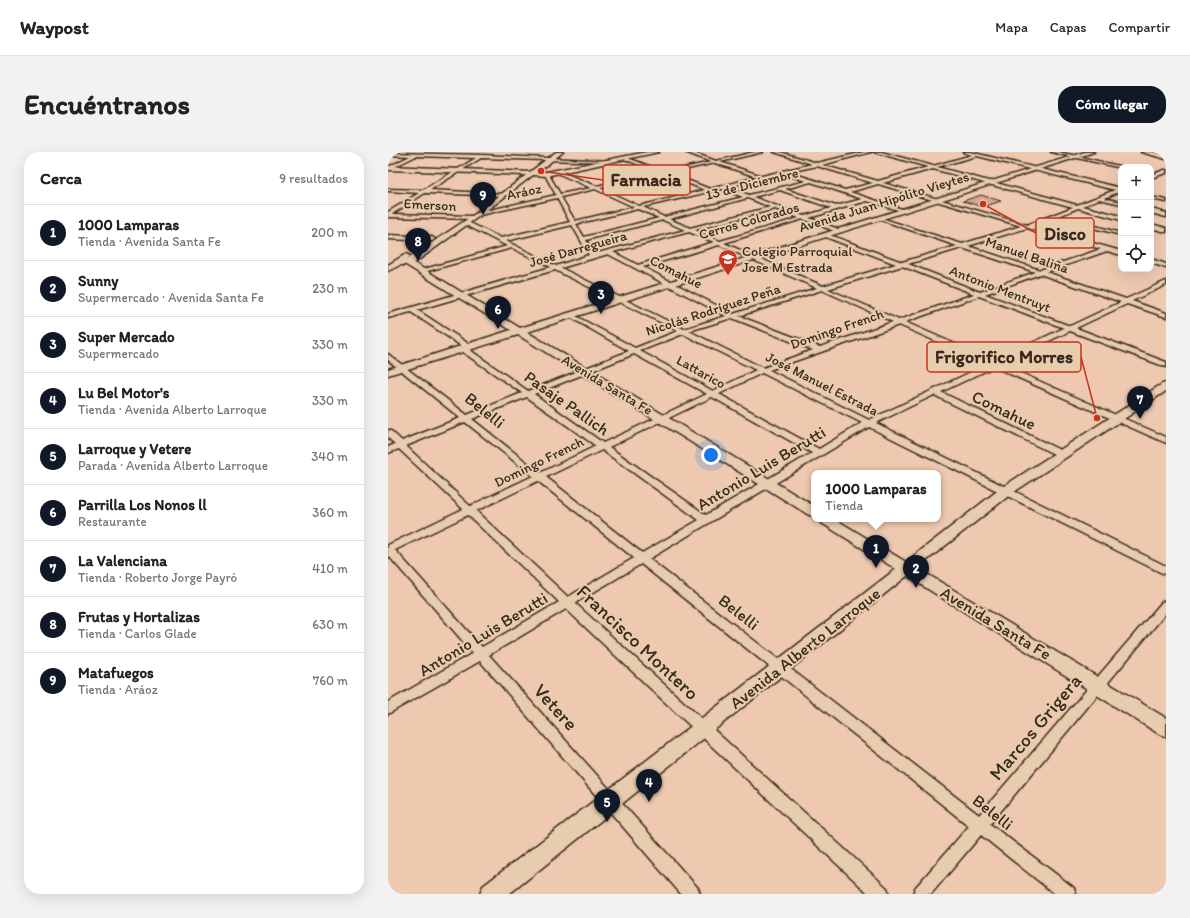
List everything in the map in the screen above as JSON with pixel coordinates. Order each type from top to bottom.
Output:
[{"type":"street","points":[[389,169],[420,152]]},
{"type":"street","points":[[388,214],[488,152]]},
{"type":"street","points":[[388,269],[442,240],[560,152]]},
{"type":"street","points":[[389,169],[546,174],[656,152]]},
{"type":"street","points":[[687,152],[761,178]]},
{"type":"street","name":"Aráoz","points":[[480,213],[761,152]]},
{"type":"street","points":[[776,152],[935,200],[1118,252]]},
{"type":"street","points":[[501,240],[869,152]]},
{"type":"street","points":[[876,152],[1118,217]]},
{"type":"street","points":[[965,152],[1118,190]]},
{"type":"street","points":[[844,192],[988,152]]},
{"type":"street","points":[[1053,152],[1118,167]]},
{"type":"street","name":"Avenida Juan Hipólito Vieytes","points":[[388,372],[1091,152]]},
{"type":"street","points":[[1144,152],[1166,157]]},
{"type":"street","points":[[388,154],[612,161]]},
{"type":"street","points":[[625,158],[709,190]]},
{"type":"street","points":[[1154,174],[1166,171]]},
{"type":"street","points":[[559,172],[1166,440]]},
{"type":"street","points":[[784,172],[903,211]]},
{"type":"street","points":[[546,174],[592,256]]},
{"type":"street","points":[[1154,175],[1166,178]]},
{"type":"street","name":"13 de Diciembre","points":[[582,239],[812,181]]},
{"type":"street","points":[[722,187],[839,231]]},
{"type":"street","points":[[781,189],[836,208]]},
{"type":"street","points":[[388,190],[504,195]]},
{"type":"street","name":"Nicolás Rodríguez Peña","points":[[388,450],[684,331],[1027,226],[1118,191]]},
{"type":"street","points":[[1099,198],[1118,202]]},
{"type":"street","name":"Cerros Colorados","points":[[637,266],[867,199]]},
{"type":"street","points":[[1154,199],[1166,201]]},
{"type":"street","name":"José Darregueira","points":[[388,316],[556,268],[592,256],[776,207]]},
{"type":"street","points":[[1154,212],[1166,215]]},
{"type":"street","name":"Emerson","points":[[388,214],[469,221]]},
{"type":"street","points":[[1054,216],[1115,233]]},
{"type":"street","name":"Manuel Baliña","points":[[880,218],[1166,315]]},
{"type":"street","name":"José Manuel Estrada","points":[[469,221],[501,240],[556,268],[1166,571]]},
{"type":"street","points":[[1158,228],[1166,224]]},
{"type":"street","points":[[1154,227],[1166,230]]},
{"type":"street","name":"Antonio Mentruyt","points":[[825,235],[1166,365]]},
{"type":"street","points":[[388,237],[442,240]]},
{"type":"street","points":[[398,264],[432,239]]},
{"type":"street","points":[[420,271],[513,246]]},
{"type":"street","name":"Domingo French","points":[[388,549],[763,370],[1107,249]]},
{"type":"street","name":"Comahue","points":[[609,252],[733,316],[820,350]]},
{"type":"street","points":[[1154,262],[1166,266]]},
{"type":"street","name":"Avenida Santa Fe","points":[[398,264],[420,271],[811,510]]},
{"type":"street","name":"Antonio Luis Berutti","points":[[388,709],[869,424],[1166,283]]},
{"type":"street","name":"Pasaje Pallich","points":[[411,309],[462,344],[466,351],[528,393],[706,520]]},
{"type":"street","name":"Lattarico","points":[[570,315],[819,453]]},
{"type":"street","name":"Belelli","points":[[388,356],[642,559],[1068,894]]},
{"type":"street","name":"Avenida Alberto Larroque","points":[[491,894],[1006,491],[1166,386]]},
{"type":"street","name":"Comahue","points":[[934,392],[1062,454]]},
{"type":"street","name":"Francisco Montero","points":[[388,433],[567,603],[881,894]]},
{"type":"street","name":"Avenida Santa Fe","points":[[830,522],[1166,728]]},
{"type":"street","name":"Vetere","points":[[388,549],[611,800],[692,894]]},
{"type":"street","name":"Marcos Grigera","points":[[921,894],[1166,605]]},
{"type":"building","points":[[981,195],[1001,201],[983,207],[963,201]]},
{"type":"place","name":"Farmacia","points":[[541,171]]},
{"type":"place","name":"Disco","points":[[983,204]]},
{"type":"place","name":"Matafuegos","points":[[483,215]]},
{"type":"place","name":"Frutas y Hortalizas","points":[[418,261]]},
{"type":"place","name":"Colegio Parroquial Jose M Estrada","points":[[728,276]]},
{"type":"place","name":"Super Mercado","points":[[601,314]]},
{"type":"place","name":"Parrilla Los Nonos ll","points":[[498,329]]},
{"type":"place","name":"Frigorifico Morres","points":[[1097,418]]},
{"type":"place","name":"La Valenciana","points":[[1140,419]]},
{"type":"place","name":"1000 Lamparas","points":[[876,568]]},
{"type":"place","name":"Sunny","points":[[916,588]]},
{"type":"place","name":"Lu Bel Motor's","points":[[649,802]]},
{"type":"place","name":"Larroque y Vetere","points":[[607,822]]}]
